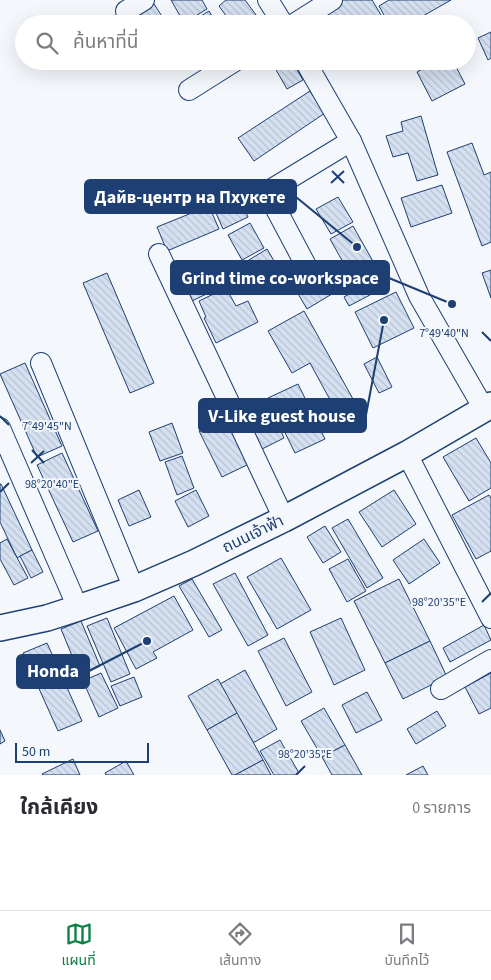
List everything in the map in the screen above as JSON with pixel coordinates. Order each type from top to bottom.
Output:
[{"type":"main road","name":"ถนนเจ้าฟ้า","points":[[0,628],[47,618],[78,608],[134,589],[194,563],[284,519],[407,454],[488,407]]},
{"type":"street","points":[[126,12],[144,0]]},
{"type":"street","points":[[268,0],[277,15]]},
{"type":"street","points":[[308,15],[332,0]]},
{"type":"street","points":[[189,90],[221,70]]},
{"type":"street","points":[[310,70],[351,141],[419,296],[488,407]]},
{"type":"street","points":[[312,275],[267,192],[351,141]]},
{"type":"street","points":[[159,254],[284,519]]},
{"type":"street","points":[[41,363],[134,589]]},
{"type":"street","points":[[0,428],[78,608]]},
{"type":"street","points":[[407,454],[491,618]]},
{"type":"street","points":[[441,689],[491,660]]},
{"type":"building","points":[[171,0],[202,0],[207,9],[197,15],[179,15]]},
{"type":"building","points":[[226,0],[245,0],[256,15],[226,15],[219,6]]},
{"type":"building","points":[[337,0],[372,0],[381,15],[320,15]]},
{"type":"building","points":[[389,0],[451,0],[425,15],[384,15],[379,6]]},
{"type":"building","points":[[154,4],[161,15],[138,15]]},
{"type":"building","points":[[209,11],[211,15],[203,15]]},
{"type":"building","points":[[491,32],[491,58],[488,60],[478,38]]},
{"type":"building","points":[[276,70],[297,70],[303,80],[287,89]]},
{"type":"building","points":[[421,70],[458,70],[465,84],[432,101],[417,72]]},
{"type":"building","points":[[310,91],[325,113],[254,161],[238,138]]},
{"type":"building","points":[[421,116],[438,175],[417,181],[408,153],[393,157],[386,136],[403,131],[401,122]]},
{"type":"building","points":[[472,143],[484,175],[491,172],[491,242],[482,246],[447,152]]},
{"type":"building","points":[[442,185],[452,213],[411,227],[401,198]]},
{"type":"building","points":[[238,194],[248,217],[223,229],[213,206]]},
{"type":"building","points":[[338,197],[353,222],[331,234],[316,209]]},
{"type":"building","points":[[209,206],[219,229],[167,251],[157,227]]},
{"type":"building","points":[[250,223],[264,248],[242,260],[228,235]]},
{"type":"building","points":[[353,226],[387,286],[349,306],[344,297],[358,289],[330,239]]},
{"type":"building","points":[[267,249],[280,271],[257,285],[244,263]]},
{"type":"building","points":[[220,261],[231,282],[192,301],[182,280]]},
{"type":"building","points":[[491,270],[491,298],[482,273]]},
{"type":"building","points":[[107,273],[154,383],[130,393],[83,283]]},
{"type":"building","points":[[327,274],[337,291],[307,309],[297,292]]},
{"type":"building","points":[[226,288],[236,306],[248,301],[258,322],[216,343],[204,318],[206,317],[199,301]]},
{"type":"building","points":[[396,292],[414,328],[373,348],[355,312]]},
{"type":"building","points":[[304,311],[358,408],[340,418],[310,363],[292,373],[268,331]]},
{"type":"building","points":[[377,357],[392,387],[379,393],[364,364]]},
{"type":"building","points":[[25,363],[62,446],[37,457],[0,374]]},
{"type":"building","points":[[298,384],[325,439],[295,453],[268,398]]},
{"type":"building","points":[[266,399],[284,438],[256,452],[238,412]]},
{"type":"building","points":[[231,416],[253,462],[222,477],[199,431]]},
{"type":"building","points":[[172,423],[183,453],[160,461],[149,432]]},
{"type":"building","points":[[476,438],[491,463],[491,488],[469,501],[443,457]]},
{"type":"building","points":[[62,453],[98,531],[73,542],[37,465]]},
{"type":"building","points":[[182,456],[194,488],[177,495],[165,462]]},
{"type":"building","points":[[0,484],[32,550],[17,558],[0,522]]},
{"type":"building","points":[[139,490],[151,517],[129,526],[118,500]]},
{"type":"building","points":[[196,490],[209,516],[188,527],[175,501]]},
{"type":"building","points":[[394,490],[416,524],[382,547],[359,512]]},
{"type":"building","points":[[489,495],[491,498],[491,551],[476,559],[452,515]]},
{"type":"building","points":[[348,519],[383,578],[367,588],[332,528]]},
{"type":"building","points":[[325,526],[341,552],[323,563],[307,537]]},
{"type":"building","points":[[7,539],[28,578],[14,585],[0,559],[0,543]]},
{"type":"building","points":[[424,539],[440,563],[409,584],[393,560]]},
{"type":"building","points":[[32,550],[43,572],[31,578],[20,556]]},
{"type":"building","points":[[281,558],[311,610],[277,629],[247,577]]},
{"type":"building","points":[[348,559],[366,591],[347,602],[329,569]]},
{"type":"building","points":[[235,573],[268,635],[248,646],[213,584]]},
{"type":"building","points":[[192,579],[222,630],[209,637],[179,586]]},
{"type":"building","points":[[399,579],[430,641],[385,663],[354,601]]},
{"type":"building","points":[[174,596],[193,630],[153,652],[157,658],[136,669],[114,628]]},
{"type":"building","points":[[107,618],[130,674],[111,682],[87,626]]},
{"type":"building","points":[[341,618],[365,670],[334,685],[310,632]]},
{"type":"building","points":[[81,621],[100,666],[80,675],[61,629]]},
{"type":"building","points":[[484,625],[491,640],[450,662],[443,648]]},
{"type":"building","points":[[284,638],[312,692],[286,706],[258,651]]},
{"type":"building","points":[[430,641],[447,677],[403,699],[385,663]]},
{"type":"building","points":[[47,643],[82,721],[58,731],[23,653]]},
{"type":"building","points":[[245,670],[277,729],[253,743],[220,684]]},
{"type":"building","points":[[101,673],[118,708],[99,717],[83,681]]},
{"type":"building","points":[[491,673],[491,708],[479,714],[465,687]]},
{"type":"building","points":[[134,677],[142,697],[120,706],[111,686]]},
{"type":"building","points":[[218,679],[237,713],[207,730],[188,696]]},
{"type":"building","points":[[367,692],[382,720],[356,733],[342,705]]},
{"type":"building","points":[[324,708],[345,745],[322,757],[301,721]]},
{"type":"building","points":[[437,711],[446,726],[416,744],[407,729]]},
{"type":"building","points":[[237,713],[263,760],[232,775],[207,730]]},
{"type":"building","points":[[0,730],[5,741],[0,744]]},
{"type":"building","points":[[280,740],[299,773],[295,775],[274,775],[260,751]]},
{"type":"building","points":[[345,745],[362,775],[332,775],[322,757]]},
{"type":"building","points":[[73,759],[80,775],[42,774]]},
{"type":"building","points":[[263,760],[271,775],[235,775]]},
{"type":"building","points":[[126,761],[134,775],[106,775],[105,773]]},
{"type":"building","points":[[423,766],[428,775],[406,775]]},
{"type":"place","name":"Дайв-центр на Пхукете","points":[[357,247]]},
{"type":"place","name":"Grind time co-workspace","points":[[452,304]]},
{"type":"place","name":"V-Like guest house","points":[[384,320]]},
{"type":"place","name":"Honda","points":[[147,641]]}]
